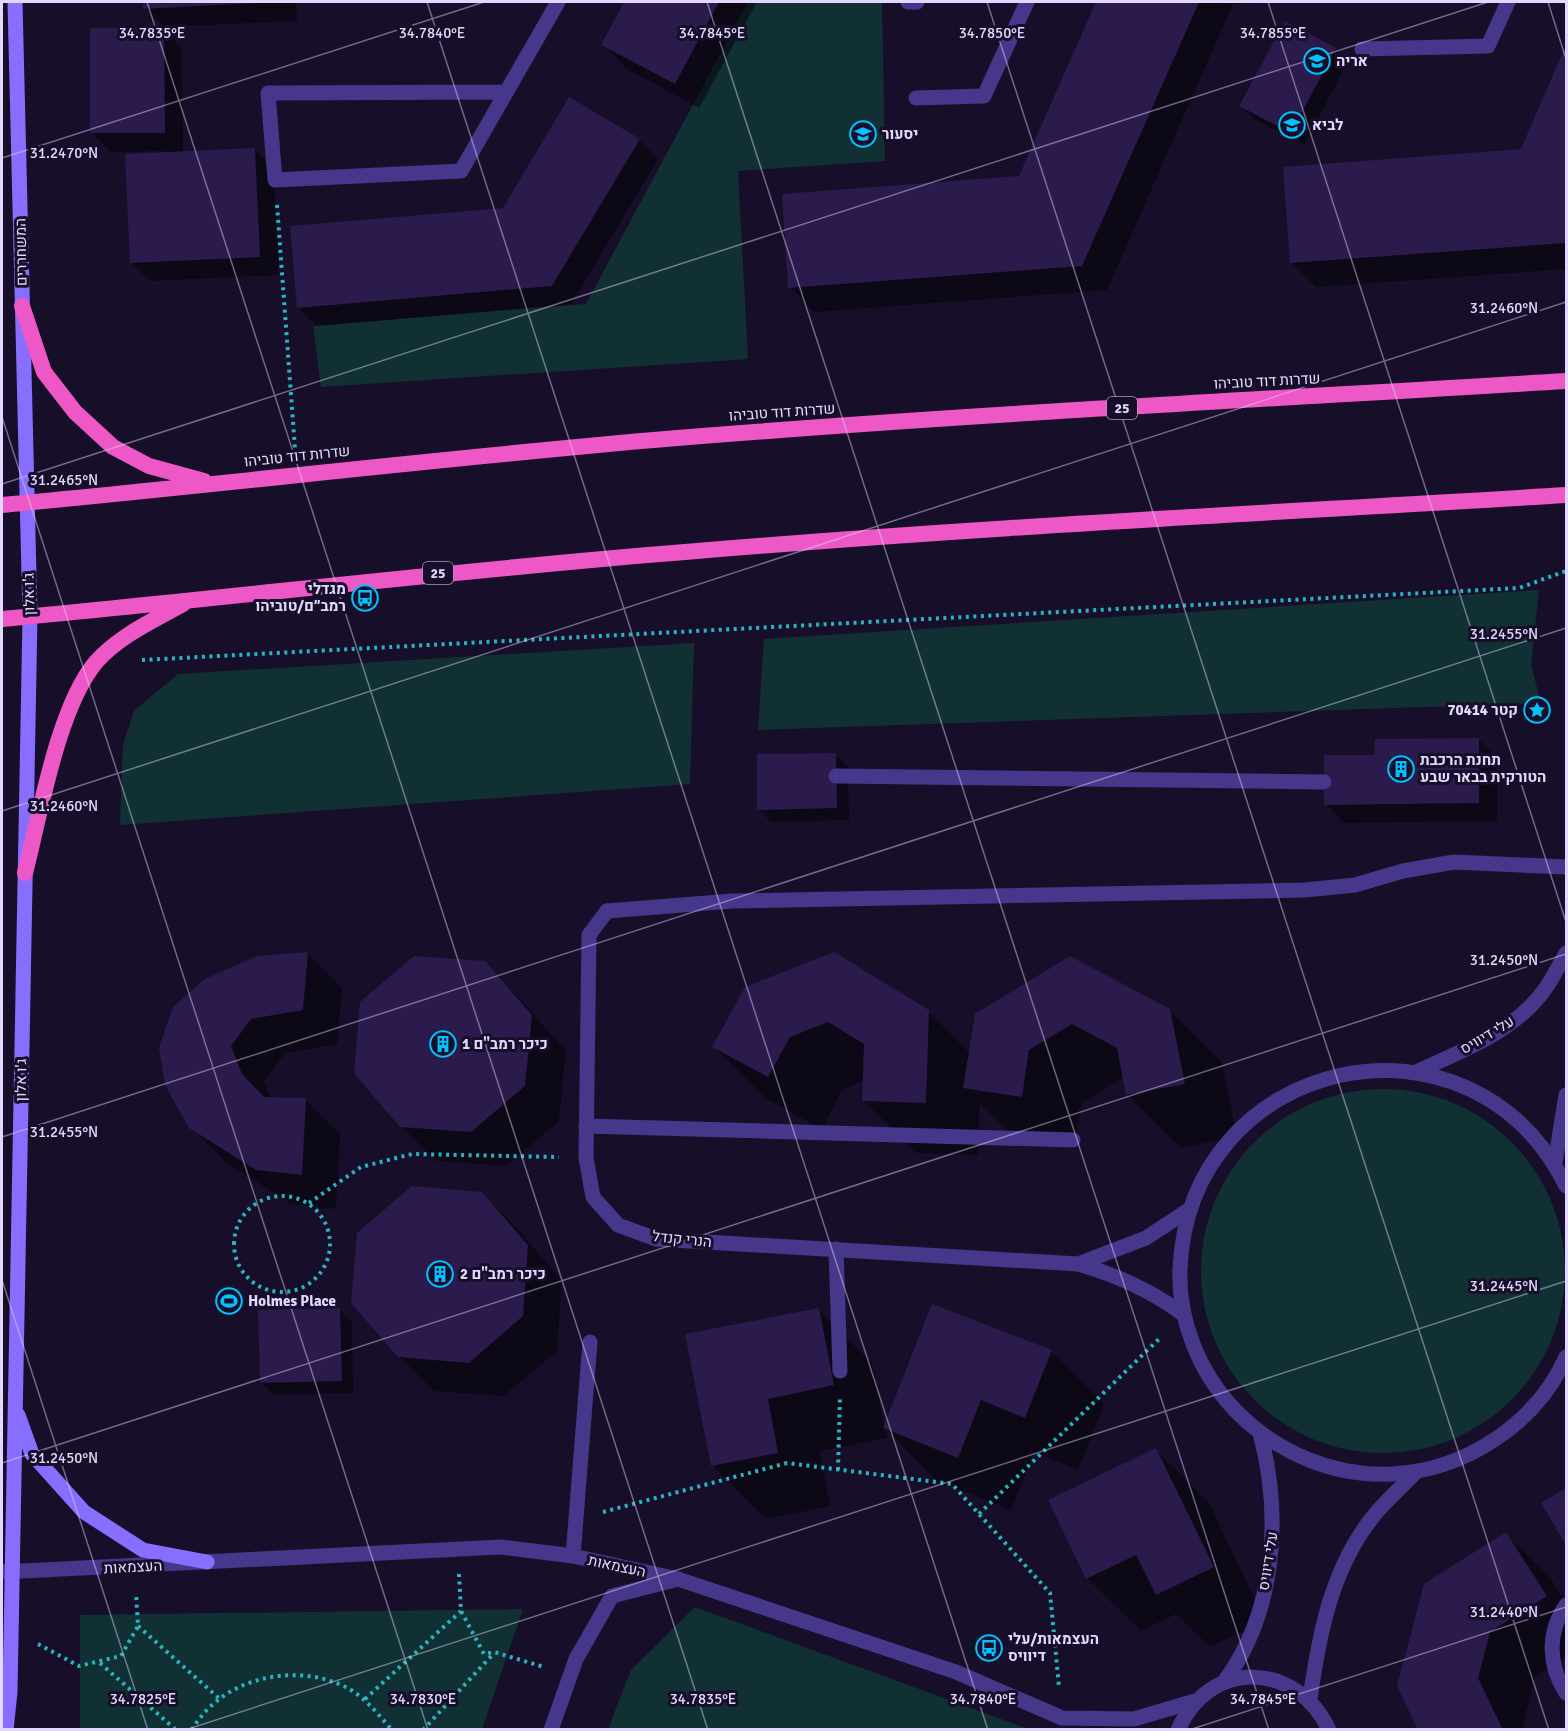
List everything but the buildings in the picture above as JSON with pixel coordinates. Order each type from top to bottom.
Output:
[{"type":"highway","points":[[22,306],[44,372],[75,412],[113,447],[148,466],[214,483]]},
{"type":"highway","name":"שדרות דוד טוביהו","points":[[2,505],[456,457],[891,422],[1566,381]]},
{"type":"highway","name":"25","points":[[2,619],[466,570],[898,535],[1566,495]]},
{"type":"highway","points":[[25,873],[58,741],[77,696],[96,662],[132,633],[188,601]]},
{"type":"main road","name":"המשחררים","points":[[15,2],[27,502]]},
{"type":"main road","name":"ג'ו אלון","points":[[6,1730],[11,1629],[7,1573],[15,1406],[30,616],[27,502]]},
{"type":"main road","points":[[15,1406],[32,1454],[84,1512],[143,1550],[207,1562]]},
{"type":"street","points":[[506,92],[268,93],[275,180],[461,171],[558,2]]},
{"type":"street","points":[[908,2],[917,2]]},
{"type":"street","points":[[916,98],[984,96],[1027,2]]},
{"type":"street","points":[[1362,49],[1488,46],[1508,2]]},
{"type":"street","points":[[836,776],[1324,782]]},
{"type":"street","name":"הנרי קנדל","points":[[1184,1315],[1166,1301],[1117,1275],[1077,1264],[656,1239],[618,1225],[593,1197],[586,1158],[589,935],[607,912],[732,901],[1305,890],[1354,885],[1402,871],[1454,862],[1566,867]]},
{"type":"street","name":"עלי דיוויס","points":[[1416,1072],[1472,1047],[1513,1022],[1544,991],[1566,953]]},
{"type":"street","points":[[1566,1186],[1555,1163],[1525,1127],[1494,1101],[1443,1078],[1416,1072],[1379,1069],[1350,1072],[1318,1080],[1287,1093],[1260,1111],[1235,1133],[1214,1159],[1198,1188],[1190,1209],[1181,1250],[1180,1282],[1184,1315],[1193,1343],[1207,1374],[1224,1398],[1260,1433],[1293,1453],[1338,1469],[1364,1473],[1417,1471],[1459,1459],[1501,1436],[1524,1417],[1545,1393],[1566,1357]]},
{"type":"street","points":[[1555,1163],[1566,1095]]},
{"type":"street","points":[[586,1126],[1073,1140]]},
{"type":"street","name":"הנרי קנדל","points":[[1077,1264],[1146,1239],[1190,1209]]},
{"type":"street","points":[[836,1249],[840,1371]]},
{"type":"street","points":[[573,1556],[590,1342]]},
{"type":"street","name":"עלי דיוויס","points":[[1224,1682],[1238,1663],[1249,1639],[1260,1608],[1269,1566],[1274,1520],[1260,1433]]},
{"type":"street","points":[[1310,1699],[1321,1628],[1334,1587],[1352,1549],[1373,1517],[1417,1471]]},
{"type":"street","name":"העצמאות","points":[[7,1573],[501,1547],[573,1556],[678,1579],[956,1672],[1062,1718],[1134,1719],[1196,1701]]},
{"type":"street","points":[[551,1730],[576,1659],[612,1596],[678,1579]]},
{"type":"street","points":[[1566,1605],[1554,1629],[1551,1654],[1557,1678],[1566,1693]]},
{"type":"street","points":[[1178,1730],[1196,1701],[1224,1682],[1245,1677],[1268,1678],[1295,1687],[1310,1699],[1322,1714],[1329,1730]]},
{"type":"path","points":[[275,180],[297,475]]},
{"type":"path","points":[[96,662],[1519,588],[1566,571]]},
{"type":"path","points":[[309,1203],[361,1167],[412,1154],[586,1158]]},
{"type":"path","points":[[276,1196],[293,1197],[309,1203],[321,1215],[329,1231],[330,1248],[326,1265],[316,1278],[302,1288],[274,1292],[258,1287],[240,1270],[234,1254],[233,1238],[238,1222],[249,1208],[276,1196]]},
{"type":"path","points":[[979,1514],[1184,1315]]},
{"type":"path","points":[[838,1470],[840,1371]]},
{"type":"path","points":[[576,1519],[787,1463],[952,1484],[1050,1593],[1062,1718]]},
{"type":"path","points":[[458,1550],[461,1611],[484,1654],[494,1652],[544,1667],[554,1660]]},
{"type":"path","points":[[11,1629],[79,1666],[121,1656],[138,1626],[134,1567]]},
{"type":"path","points":[[365,1699],[461,1611]]},
{"type":"path","points":[[138,1626],[221,1700]]},
{"type":"path","points":[[423,1730],[494,1652]]},
{"type":"path","points":[[99,1663],[176,1730]]},
{"type":"path","points":[[192,1730],[201,1715],[245,1683],[272,1676],[307,1675],[340,1684],[365,1699],[392,1730]]},
{"type":"green space","points":[[748,2],[882,2],[885,161],[738,171],[748,359],[321,387],[313,326],[586,304]]},
{"type":"green space","points":[[1539,590],[1531,665],[1541,703],[758,730],[764,639]]},
{"type":"green space","points":[[694,643],[690,784],[120,825],[123,745],[134,711],[178,674]]},
{"type":"green space","points":[[1383,1089],[1419,1092],[1453,1103],[1469,1110],[1499,1130],[1512,1142],[1524,1155],[1544,1185],[1551,1201],[1562,1235],[1565,1271],[1562,1307],[1551,1341],[1544,1357],[1524,1387],[1512,1400],[1499,1412],[1469,1432],[1453,1439],[1419,1450],[1383,1453],[1347,1450],[1313,1439],[1297,1432],[1267,1412],[1254,1400],[1242,1387],[1222,1357],[1215,1341],[1204,1307],[1201,1271],[1204,1235],[1215,1201],[1222,1185],[1242,1155],[1254,1142],[1267,1130],[1297,1110],[1313,1103],[1347,1092]]},
{"type":"green space","points":[[695,1607],[1028,1729],[608,1729],[631,1670]]},
{"type":"green space","points":[[523,1609],[482,1729],[80,1729],[80,1615]]},
{"type":"place","name":"אריה","points":[[1317,61]]},
{"type":"place","name":"לביא","points":[[1292,125]]},
{"type":"place","name":"יסעור","points":[[863,134]]},
{"type":"place","name":"מגדלי רמב״ם/טוביהו","points":[[365,598]]},
{"type":"place","name":"קטר 70414","points":[[1537,710]]},
{"type":"place","name":"תחנת הרכבת הטורקית בבאר שבע","points":[[1401,769]]},
{"type":"place","name":"כיכר רמב\"ם 1","points":[[443,1044]]},
{"type":"place","name":"כיכר רמב\"ם 2","points":[[440,1274]]},
{"type":"place","name":"Holmes Place","points":[[229,1301]]},
{"type":"place","name":"העצמאות/עלי דיוויס","points":[[989,1648]]}]
